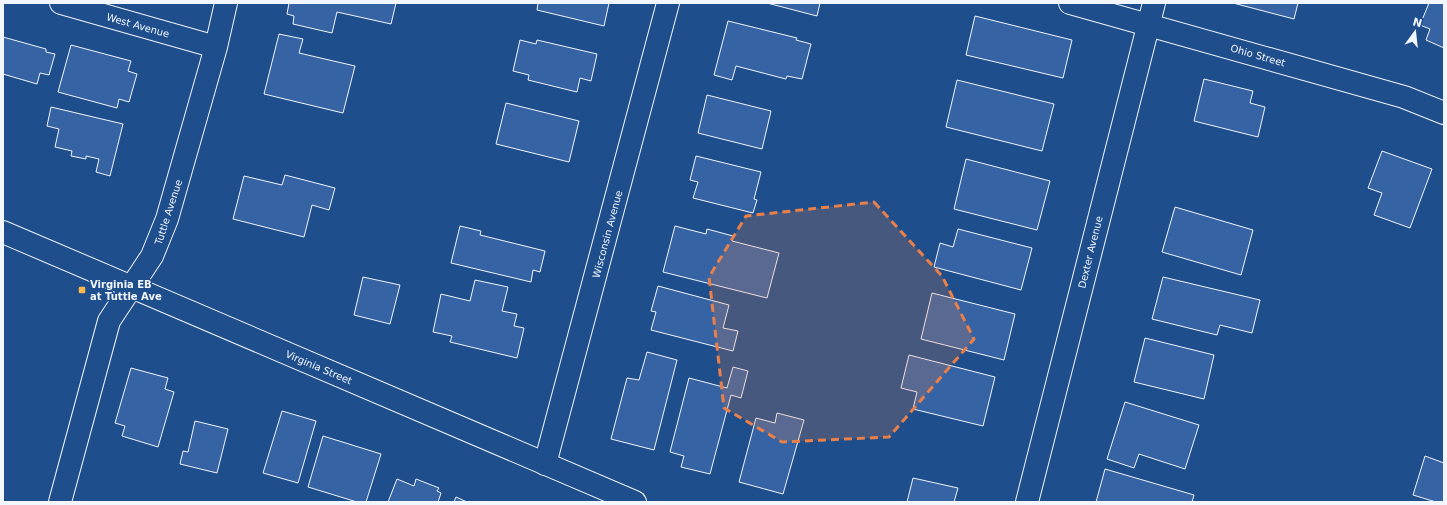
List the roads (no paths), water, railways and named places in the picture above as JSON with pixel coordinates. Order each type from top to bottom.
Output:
[{"type":"street","name":"West Avenue","points":[[61,3],[216,47]]},
{"type":"street","name":"Tuttle Avenue","points":[[60,502],[109,320],[152,256],[168,219],[216,47],[226,3]]},
{"type":"street","name":"Wisconsin Avenue","points":[[545,464],[668,3]]},
{"type":"street","name":"Ohio Street","points":[[1070,3],[1404,97],[1444,113]]},
{"type":"street","name":"Dexter Avenue","points":[[1027,502],[1154,3]]},
{"type":"street","name":"Virginia Street","points":[[3,232],[635,502]]},
{"type":"place","name":"Virginia EB at Tuttle Ave","points":[[82,290]]}]
